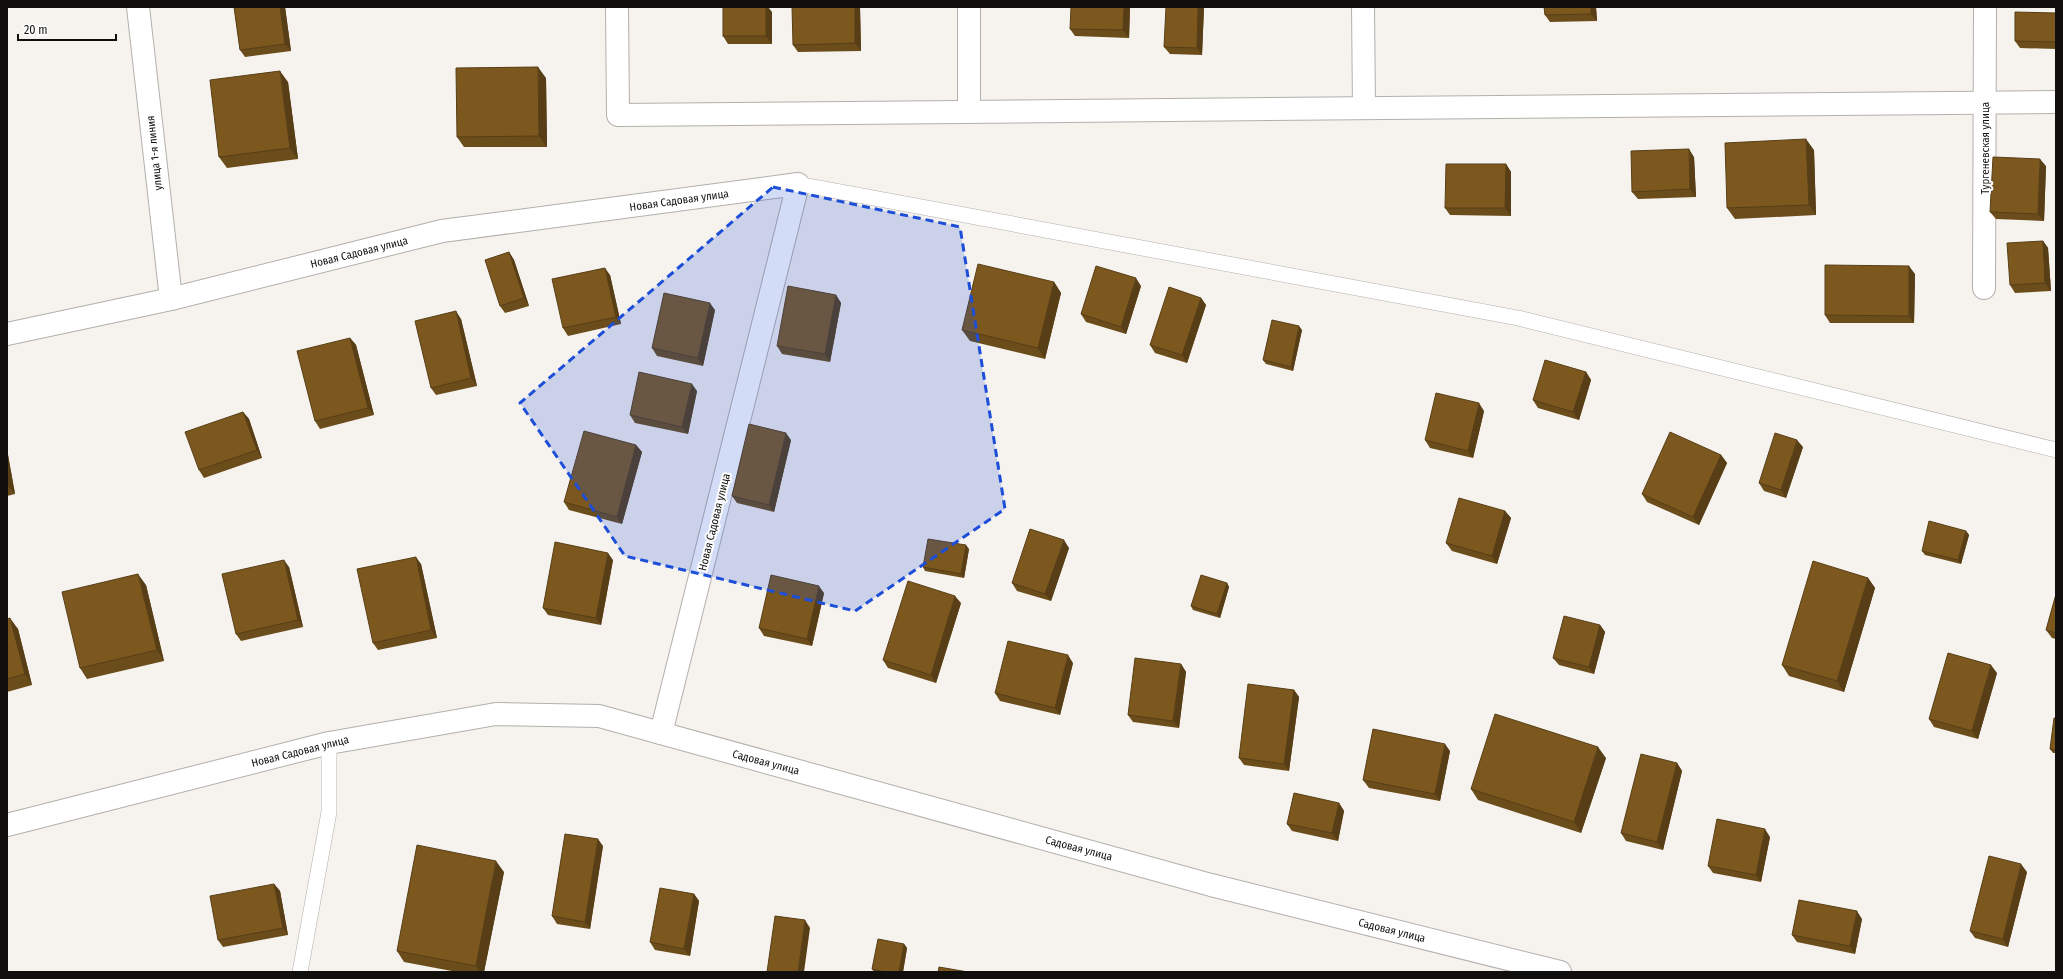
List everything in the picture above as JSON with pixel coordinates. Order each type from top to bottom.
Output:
[{"type":"street","name":"улица 1-я линия","points":[[138,7],[172,299]]},
{"type":"street","points":[[617,7],[618,115],[2056,102]]},
{"type":"street","points":[[969,7],[970,112]]},
{"type":"street","points":[[1363,7],[1364,108]]},
{"type":"street","name":"Тургеневская улица","points":[[1984,288],[1986,102],[1985,7]]},
{"type":"street","name":"Новая Садовая улица","points":[[7,334],[172,299],[442,231],[798,184],[661,733]]},
{"type":"street","name":"Новая Садовая улица","points":[[7,825],[329,743],[496,714],[599,716]]},
{"type":"street","name":"Садовая улица","points":[[599,716],[1211,885],[1560,972]]},
{"type":"lane","points":[[798,184],[1518,318],[2056,450]]},
{"type":"lane","points":[[300,972],[329,812],[329,743]]},
{"type":"highlighted area","points":[[773,187],[960,227],[1005,509],[855,611],[625,556],[520,403]]},
{"type":"building","points":[[234,7],[280,7],[285,44],[240,50]]},
{"type":"building","points":[[723,7],[766,7],[766,36],[723,36]]},
{"type":"building","points":[[792,7],[855,7],[855,43],[793,45]]},
{"type":"building","points":[[1071,7],[1124,7],[1123,30],[1070,29]]},
{"type":"building","points":[[1166,7],[1198,7],[1197,48],[1164,47]]},
{"type":"building","points":[[1544,7],[1591,7],[1591,14],[1545,15]]},
{"type":"building","points":[[2015,12],[2056,13],[2056,42],[2015,41]]},
{"type":"building","points":[[538,67],[539,136],[457,137],[456,68]]},
{"type":"building","points":[[280,71],[290,148],[219,157],[210,80]]},
{"type":"building","points":[[1806,139],[1809,205],[1727,208],[1725,143]]},
{"type":"building","points":[[1689,149],[1690,189],[1632,192],[1631,151]]},
{"type":"building","points":[[1993,157],[2040,159],[2038,214],[1990,212]]},
{"type":"building","points":[[1446,164],[1506,164],[1505,208],[1445,208]]},
{"type":"building","points":[[2043,241],[2045,283],[2010,285],[2007,243]]},
{"type":"building","points":[[509,252],[524,298],[500,306],[485,260]]},
{"type":"building","points":[[978,264],[1054,282],[1038,348],[962,330]]},
{"type":"building","points":[[1825,265],[1909,266],[1909,316],[1825,315]]},
{"type":"building","points":[[1096,266],[1136,278],[1121,327],[1081,314]]},
{"type":"building","points":[[605,268],[616,317],[563,328],[552,279]]},
{"type":"building","points":[[788,286],[836,295],[825,354],[777,346]]},
{"type":"building","points":[[1169,287],[1201,298],[1182,355],[1150,345]]},
{"type":"building","points":[[664,293],[710,303],[698,358],[652,348]]},
{"type":"building","points":[[456,311],[471,378],[431,388],[415,321]]},
{"type":"building","points":[[1272,320],[1299,326],[1291,367],[1263,360]]},
{"type":"building","points":[[350,338],[368,408],[315,421],[297,351]]},
{"type":"building","points":[[1545,360],[1586,372],[1573,412],[1533,400]]},
{"type":"building","points":[[639,372],[692,384],[682,427],[630,415]]},
{"type":"building","points":[[1436,393],[1479,403],[1468,451],[1425,440]]},
{"type":"building","points":[[243,412],[257,450],[199,470],[185,432]]},
{"type":"building","points":[[749,424],[786,433],[769,505],[732,496]]},
{"type":"building","points":[[584,431],[636,445],[617,517],[564,502]]},
{"type":"building","points":[[1670,432],[1721,455],[1693,517],[1642,494]]},
{"type":"building","points":[[1775,433],[1797,440],[1781,490],[1759,483]]},
{"type":"building","points":[[7,473],[9,487],[7,487]]},
{"type":"building","points":[[1459,498],[1505,511],[1492,556],[1446,543]]},
{"type":"building","points":[[1929,521],[1966,531],[1958,560],[1922,551]]},
{"type":"building","points":[[1030,529],[1064,540],[1045,594],[1012,583]]},
{"type":"building","points":[[928,539],[966,545],[961,574],[923,567]]},
{"type":"building","points":[[555,542],[608,553],[596,618],[543,608]]},
{"type":"building","points":[[416,557],[431,630],[373,643],[357,569]]},
{"type":"building","points":[[284,560],[298,620],[236,634],[222,574]]},
{"type":"building","points":[[1813,561],[1868,578],[1837,681],[1782,665]]},
{"type":"building","points":[[138,574],[157,650],[80,668],[62,592]]},
{"type":"building","points":[[771,575],[819,586],[807,639],[759,628]]},
{"type":"building","points":[[1201,575],[1227,583],[1217,614],[1191,606]]},
{"type":"building","points":[[908,581],[955,596],[931,675],[883,660]]},
{"type":"building","points":[[2056,594],[2056,633],[2046,630]]},
{"type":"building","points":[[1564,616],[1600,625],[1589,667],[1553,658]]},
{"type":"building","points":[[10,618],[25,674],[7,679],[7,619]]},
{"type":"building","points":[[1008,641],[1068,655],[1055,708],[995,693]]},
{"type":"building","points":[[1948,653],[1991,665],[1972,731],[1929,719]]},
{"type":"building","points":[[1135,658],[1181,664],[1173,721],[1128,715]]},
{"type":"building","points":[[1248,684],[1294,690],[1284,764],[1239,758]]},
{"type":"building","points":[[1495,714],[1598,747],[1574,822],[1471,789]]},
{"type":"building","points":[[2054,718],[2056,718],[2056,750],[2050,749]]},
{"type":"building","points":[[1373,729],[1445,744],[1435,794],[1363,780]]},
{"type":"building","points":[[1641,754],[1677,763],[1657,842],[1621,833]]},
{"type":"building","points":[[1294,793],[1339,803],[1332,833],[1287,824]]},
{"type":"building","points":[[1717,819],[1765,829],[1756,875],[1708,866]]},
{"type":"building","points":[[565,834],[598,839],[585,922],[552,916]]},
{"type":"building","points":[[417,845],[496,861],[476,966],[397,951]]},
{"type":"building","points":[[1989,856],[2021,864],[2003,939],[1970,931]]},
{"type":"building","points":[[274,884],[283,928],[218,940],[210,896]]},
{"type":"building","points":[[660,888],[694,894],[684,949],[650,942]]},
{"type":"building","points":[[1799,900],[1857,911],[1850,946],[1792,935]]},
{"type":"building","points":[[775,916],[805,920],[798,972],[767,972]]},
{"type":"building","points":[[878,939],[904,944],[899,972],[885,972],[872,969]]},
{"type":"building","points":[[939,967],[968,972],[938,972]]}]
